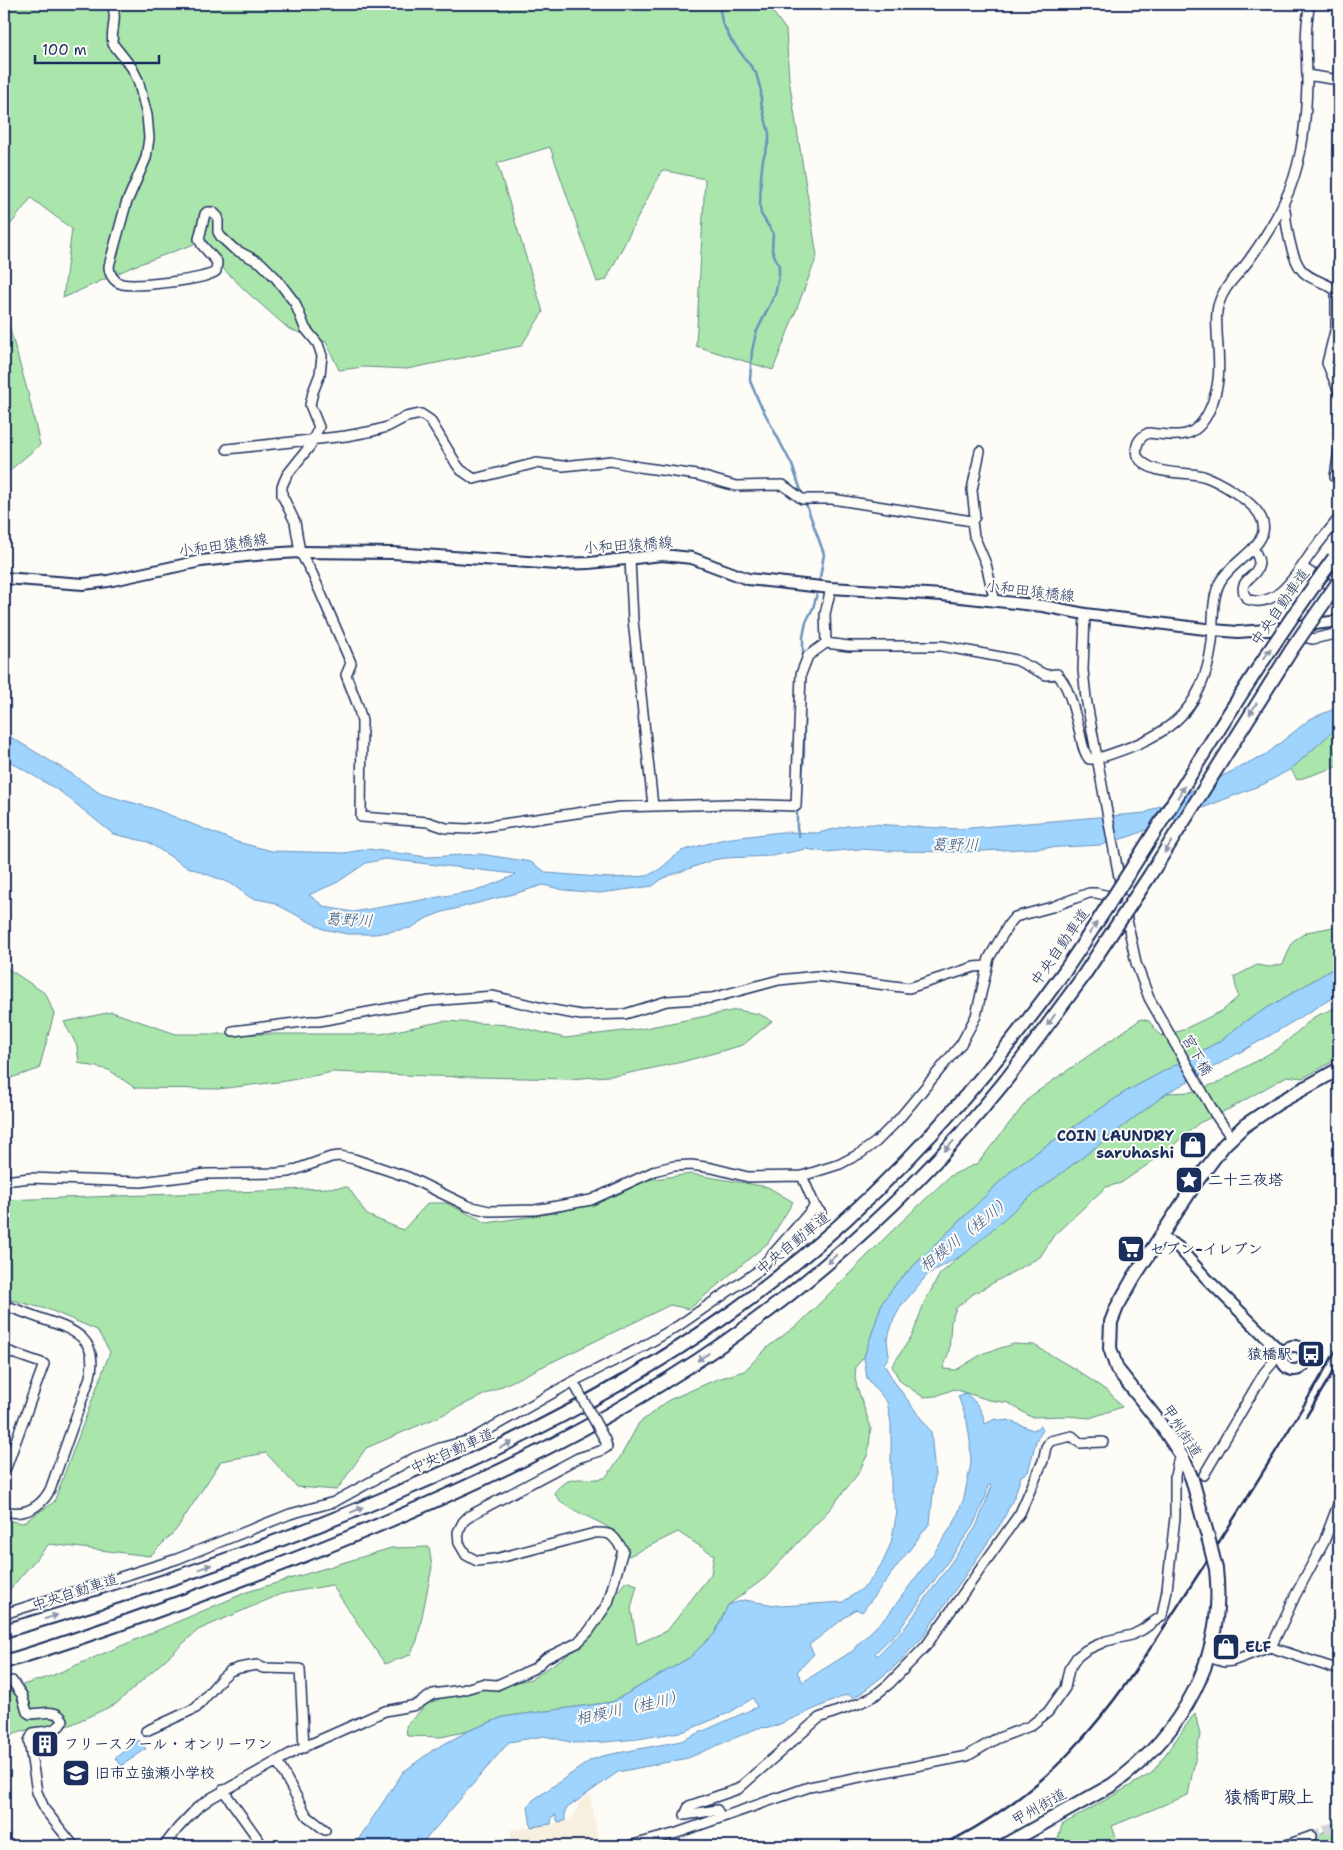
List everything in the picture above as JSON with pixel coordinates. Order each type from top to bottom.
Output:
[{"type":"highway","name":"中央自動車道","points":[[4,1631],[202,1568],[303,1532],[517,1440],[608,1392],[730,1313],[773,1281],[845,1221],[881,1188],[917,1152],[987,1073],[1066,968],[1134,866],[1272,645],[1337,555]]},
{"type":"highway","points":[[8,1676],[311,1553],[456,1491],[582,1429],[675,1376],[753,1323],[824,1267],[931,1166],[1000,1088],[1080,980],[1150,875],[1292,649],[1339,581]]},
{"type":"highway","name":"甲州街道","points":[[1003,1846],[1112,1785],[1129,1773],[1149,1754],[1180,1717],[1194,1694],[1208,1657],[1218,1599],[1216,1569],[1192,1479],[1183,1458],[1159,1422],[1117,1369],[1110,1348],[1111,1322],[1117,1306],[1160,1236],[1197,1181],[1231,1137],[1256,1117],[1278,1103],[1339,1069]]},
{"type":"highway","points":[[4,1662],[114,1626],[311,1553]]},
{"type":"main road","name":"小和田猿橋線","points":[[4,578],[83,584],[108,581],[201,561],[300,552],[393,553],[557,564],[662,555],[692,558],[748,578],[831,588],[942,595],[1043,606],[1085,614],[1213,630],[1238,632],[1267,630],[1339,621]]},
{"type":"main road","points":[[1160,1236],[1178,1247],[1208,1280],[1281,1350]]},
{"type":"street","points":[[112,4],[116,20],[112,44],[132,68],[138,80],[147,116],[149,138],[146,158],[126,204],[109,266],[110,272],[114,280],[124,284],[185,280],[212,275],[216,271],[217,262],[202,245],[200,239],[205,214],[210,211],[218,217],[218,232],[222,238],[234,248],[261,263],[295,303],[305,328],[320,348],[322,356],[320,374],[310,405],[319,424],[314,439],[287,475],[282,491],[284,502],[295,522],[300,552],[312,573],[351,663],[346,675],[362,722],[360,817],[428,822],[446,828],[468,829],[618,807],[750,804],[796,806],[801,674],[808,656],[826,643],[849,646],[942,646],[1016,660],[1046,674],[1057,674],[1063,681],[1084,752],[1089,759],[1096,759],[1148,740],[1168,728],[1183,714],[1195,698],[1203,680],[1211,649],[1214,605],[1219,584],[1235,564],[1263,537],[1264,525],[1255,508],[1228,489],[1208,478],[1149,467],[1141,462],[1137,456],[1136,446],[1143,436],[1148,433],[1188,434],[1197,429],[1215,399],[1218,384],[1218,305],[1223,294],[1249,260],[1283,204],[1300,158],[1305,131],[1306,20],[1310,4]]},
{"type":"street","points":[[1306,75],[1339,80]]},
{"type":"street","points":[[1283,204],[1286,209],[1288,231],[1300,268],[1306,274],[1336,291],[1336,327],[1327,363],[1339,392]]},
{"type":"street","points":[[227,449],[372,432],[406,417],[421,414],[430,420],[461,470],[474,479],[502,470],[536,463],[563,466],[611,461],[697,475],[736,486],[783,485],[806,498],[832,499],[972,521]]},
{"type":"street","points":[[980,451],[972,490],[976,517],[972,521],[974,536],[986,564],[995,602]]},
{"type":"street","points":[[1339,451],[1335,476],[1339,480]]},
{"type":"street","points":[[1253,548],[1259,559],[1259,564],[1256,572],[1246,581],[1243,588],[1244,594],[1250,600],[1261,601],[1275,595],[1289,585],[1339,518]]},
{"type":"street","points":[[630,559],[633,620],[653,806]]},
{"type":"street","points":[[1302,567],[1339,591]]},
{"type":"street","points":[[826,643],[825,614],[831,588]]},
{"type":"street","name":"宮下橋","points":[[1085,614],[1083,670],[1086,698],[1136,963],[1155,1010],[1215,1114],[1231,1137]]},
{"type":"street","points":[[1267,630],[1313,639],[1339,633]]},
{"type":"street","points":[[4,1181],[30,1178],[141,1182],[206,1174],[276,1173],[289,1172],[330,1157],[340,1156],[371,1164],[408,1177],[468,1206],[489,1211],[535,1210],[591,1200],[657,1170],[674,1166],[712,1168],[748,1177],[802,1176],[840,1164],[862,1153],[876,1142],[898,1120],[968,1035],[976,1016],[986,966],[1009,924],[1015,917],[1052,907],[1088,893],[1123,899]]},
{"type":"street","points":[[233,1031],[319,1021],[430,1001],[493,996],[548,1010],[582,1015],[625,1014],[667,1001],[712,998],[779,980],[817,976],[909,988],[974,967],[986,966]]},
{"type":"street","points":[[4,1614],[177,1559],[290,1514],[334,1502],[414,1458],[440,1448],[470,1440],[642,1347],[678,1326],[758,1271],[818,1210],[802,1176]]},
{"type":"street","points":[[4,1305],[75,1331],[88,1347],[92,1362],[90,1376],[50,1490],[45,1499],[37,1506],[23,1513],[4,1511]]},
{"type":"street","points":[[4,1350],[44,1364],[6,1468],[4,1467]]},
{"type":"street","points":[[1204,1475],[1264,1373],[1281,1350]]},
{"type":"street","points":[[164,1846],[197,1808],[224,1790],[277,1761],[385,1711],[416,1706],[433,1694],[462,1690],[482,1684],[497,1685],[535,1668],[546,1658],[577,1643],[589,1631],[608,1603],[622,1550],[614,1536],[608,1532],[595,1533],[495,1560],[477,1561],[466,1555],[459,1544],[458,1532],[463,1522],[469,1516],[578,1458],[607,1447],[574,1384]]},
{"type":"street","points":[[722,1817],[716,1810],[685,1815],[689,1806],[738,1789],[819,1718],[874,1696],[889,1684],[926,1646],[1020,1513],[1050,1441],[1072,1436],[1080,1443],[1103,1442]]},
{"type":"street","points":[[629,1846],[677,1833],[809,1787],[967,1756],[996,1739],[1030,1726],[1048,1712],[1065,1688],[1073,1660],[1086,1650],[1106,1641],[1142,1630],[1162,1616],[1167,1590],[1174,1526],[1175,1476],[1178,1461],[1183,1458]]},
{"type":"street","points":[[1208,1657],[1224,1662],[1232,1661],[1270,1647],[1324,1542],[1339,1502]]},
{"type":"street","points":[[1270,1647],[1339,1670]]},
{"type":"street","points":[[146,1731],[196,1708],[222,1678],[238,1668],[257,1665],[263,1668],[300,1670],[304,1748]]},
{"type":"street","points":[[8,1676],[22,1695],[27,1712],[30,1714],[56,1712],[60,1714],[63,1720],[56,1729],[33,1733],[29,1741],[37,1792],[45,1810],[74,1846]]},
{"type":"street","points":[[277,1761],[306,1816],[325,1830]]},
{"type":"street","points":[[224,1790],[263,1846]]},
{"type":"street","points":[[1284,1846],[1312,1836]]},
{"type":"shaded area","points":[[590,1794],[599,1841],[584,1846],[513,1846],[510,1830],[571,1820],[579,1807],[577,1804]]},
{"type":"green space","points":[[4,4],[767,4],[786,30],[789,79],[817,256],[773,370],[696,346],[705,179],[662,170],[606,280],[597,282],[550,147],[497,163],[543,312],[521,346],[407,369],[364,367],[339,370],[326,342],[289,329],[248,293],[197,243],[134,266],[63,298],[72,229],[31,198],[4,233]]},
{"type":"green space","points":[[4,308],[28,393],[40,445],[4,475]]},
{"type":"green space","points":[[1339,726],[1339,766],[1297,780],[1291,769]]},
{"type":"green space","points":[[1339,926],[1339,965],[1244,1022],[1222,1040],[1125,1092],[1015,1167],[898,1281],[882,1303],[864,1357],[856,1366],[855,1378],[857,1387],[871,1428],[868,1454],[857,1475],[829,1510],[765,1578],[728,1605],[715,1633],[689,1658],[612,1702],[503,1717],[468,1731],[441,1737],[407,1736],[406,1726],[427,1704],[442,1698],[531,1679],[575,1650],[596,1629],[613,1598],[626,1581],[637,1585],[631,1609],[637,1644],[667,1631],[711,1574],[714,1555],[678,1532],[629,1556],[614,1532],[599,1522],[573,1510],[559,1500],[554,1493],[560,1486],[571,1480],[605,1478],[618,1461],[639,1423],[669,1400],[715,1380],[744,1371],[769,1346],[800,1323],[950,1176],[978,1163],[1031,1096],[1141,1019],[1149,1021],[1161,1036],[1180,1031],[1222,1011],[1238,997],[1234,977],[1257,965],[1270,967],[1283,964],[1293,941],[1307,932]]},
{"type":"green space","points":[[4,966],[46,994],[54,1014],[39,1069],[4,1080]]},
{"type":"green space","points":[[1339,1006],[1339,1058],[1303,1078],[1287,1076],[1229,1109],[1199,1123],[1163,1154],[1121,1183],[1106,1187],[1054,1235],[1040,1257],[973,1294],[956,1308],[951,1322],[949,1351],[943,1369],[956,1370],[984,1353],[1014,1344],[1034,1345],[1078,1371],[1110,1393],[1122,1407],[1090,1418],[1067,1416],[1031,1417],[1009,1403],[989,1400],[954,1389],[936,1396],[923,1397],[900,1381],[892,1366],[913,1334],[924,1303],[940,1274],[1022,1203],[1167,1093],[1191,1092],[1217,1083],[1279,1048],[1314,1017]]},
{"type":"green space","points":[[737,1010],[759,1014],[772,1021],[743,1045],[682,1062],[620,1075],[570,1079],[333,1072],[286,1081],[218,1089],[135,1088],[109,1070],[79,1063],[77,1046],[64,1022],[112,1012],[176,1034],[381,1034],[444,1021],[511,1025],[565,1038],[640,1029]]},
{"type":"green space","points":[[691,1174],[768,1187],[793,1202],[768,1243],[689,1309],[670,1305],[436,1418],[366,1448],[337,1490],[297,1487],[266,1453],[221,1461],[176,1530],[150,1556],[49,1544],[4,1596],[4,1520],[23,1523],[54,1502],[110,1352],[97,1330],[50,1310],[4,1298],[4,1200],[348,1187],[367,1215],[403,1230],[428,1203],[446,1203],[487,1223],[554,1213],[615,1196],[647,1180]]},
{"type":"green space","points":[[429,1547],[432,1567],[417,1641],[410,1655],[385,1664],[332,1585],[281,1594],[198,1630],[116,1704],[70,1725],[21,1731],[4,1737],[4,1691],[51,1676],[247,1592],[391,1548]]},
{"type":"green space","points":[[1195,1713],[1200,1735],[1188,1795],[1112,1826],[1119,1846],[1056,1846],[1062,1825],[1152,1773]]},
{"type":"green space","points":[[1339,1820],[1339,1846],[1312,1846],[1314,1839]]},
{"type":"water","name":"葛野川","points":[[1339,707],[1339,726],[1291,769],[1264,784],[1131,836],[1101,845],[962,852],[859,849],[826,852],[806,849],[772,856],[725,858],[713,860],[663,878],[653,886],[600,893],[564,890],[543,885],[443,912],[427,918],[411,928],[375,934],[347,934],[323,929],[272,902],[251,898],[230,883],[185,866],[148,842],[113,834],[61,792],[4,758],[4,733],[101,794],[152,808],[237,842],[272,851],[344,853],[368,849],[427,857],[480,854],[531,862],[547,873],[611,878],[647,876],[660,869],[681,851],[724,839],[781,832],[818,833],[847,826],[872,824],[958,829],[1145,813],[1264,756],[1310,719]],"holes":[[[385,859],[515,874],[479,890],[353,912],[325,907],[309,895],[338,882],[366,863]]]},
{"type":"water","name":"相模川（桂川）","points":[[1339,965],[1339,994],[1167,1093],[1022,1203],[966,1253],[928,1274],[901,1306],[894,1319],[887,1340],[889,1356],[884,1364],[893,1380],[931,1432],[935,1475],[930,1523],[862,1612],[856,1609],[809,1645],[814,1654],[797,1672],[803,1682],[854,1650],[888,1615],[955,1521],[964,1498],[971,1463],[967,1421],[958,1396],[966,1393],[973,1400],[981,1410],[985,1424],[995,1419],[1008,1420],[1033,1430],[1041,1426],[1043,1430],[1036,1441],[1028,1472],[1021,1476],[1015,1495],[1002,1522],[921,1639],[893,1668],[852,1698],[849,1694],[773,1727],[758,1728],[688,1758],[618,1772],[567,1808],[565,1811],[565,1821],[558,1822],[555,1815],[552,1817],[551,1824],[531,1827],[528,1807],[533,1800],[591,1760],[602,1756],[681,1741],[757,1707],[753,1698],[729,1713],[685,1731],[638,1739],[605,1742],[574,1743],[544,1736],[509,1742],[420,1846],[354,1846],[403,1772],[433,1750],[468,1731],[503,1717],[612,1702],[689,1658],[715,1633],[728,1605],[744,1600],[781,1606],[843,1602],[866,1586],[883,1562],[891,1543],[897,1512],[891,1491],[891,1423],[887,1402],[867,1378],[864,1357],[882,1303],[898,1281],[1015,1167],[1125,1092],[1222,1040],[1244,1022]],"holes":[[[988,1485],[992,1486],[976,1527],[907,1625],[877,1656],[875,1653],[899,1630],[973,1526],[986,1496]]]},
{"type":"water","points":[[139,1740],[146,1749],[121,1766],[115,1758]]},
{"type":"waterway","points":[[719,4],[722,22],[731,40],[756,73],[769,133],[769,141],[763,159],[760,207],[761,214],[773,233],[772,250],[779,266],[779,276],[775,294],[756,333],[752,351],[750,381],[792,465],[803,496]]},
{"type":"waterway","points":[[805,501],[824,554],[819,584]]},
{"type":"waterway","points":[[803,659],[803,637],[806,622],[813,608],[818,590]]},
{"type":"waterway","points":[[800,801],[804,753],[804,717]]},
{"type":"waterway","points":[[797,809],[799,836]]},
{"type":"tunnel","points":[[4,1666],[12,1681]]},
{"type":"tunnel","points":[[1312,1836],[1339,1824]]},
{"type":"railway","points":[[940,1846],[975,1828],[1027,1792],[1043,1779],[1090,1730],[1126,1684],[1158,1637],[1290,1428],[1339,1345]]},
{"type":"railway","points":[[1306,1417],[1339,1362]]},
{"type":"place","name":"COIN LAUNDRY saruhashi","points":[[1193,1145]]},
{"type":"place","name":"二十三夜塔","points":[[1189,1180]]},
{"type":"place","name":"セブン-イレブン","points":[[1131,1249]]},
{"type":"place","name":"猿橋駅","points":[[1311,1354]]},
{"type":"place","name":"ELF","points":[[1226,1647]]},
{"type":"place","name":"フリースクール・オンリーワン","points":[[45,1744]]},
{"type":"place","name":"旧市立強瀬小学校","points":[[76,1773]]},
{"type":"district","name":"猿橋町殿上","points":[[1269,1797]]}]
